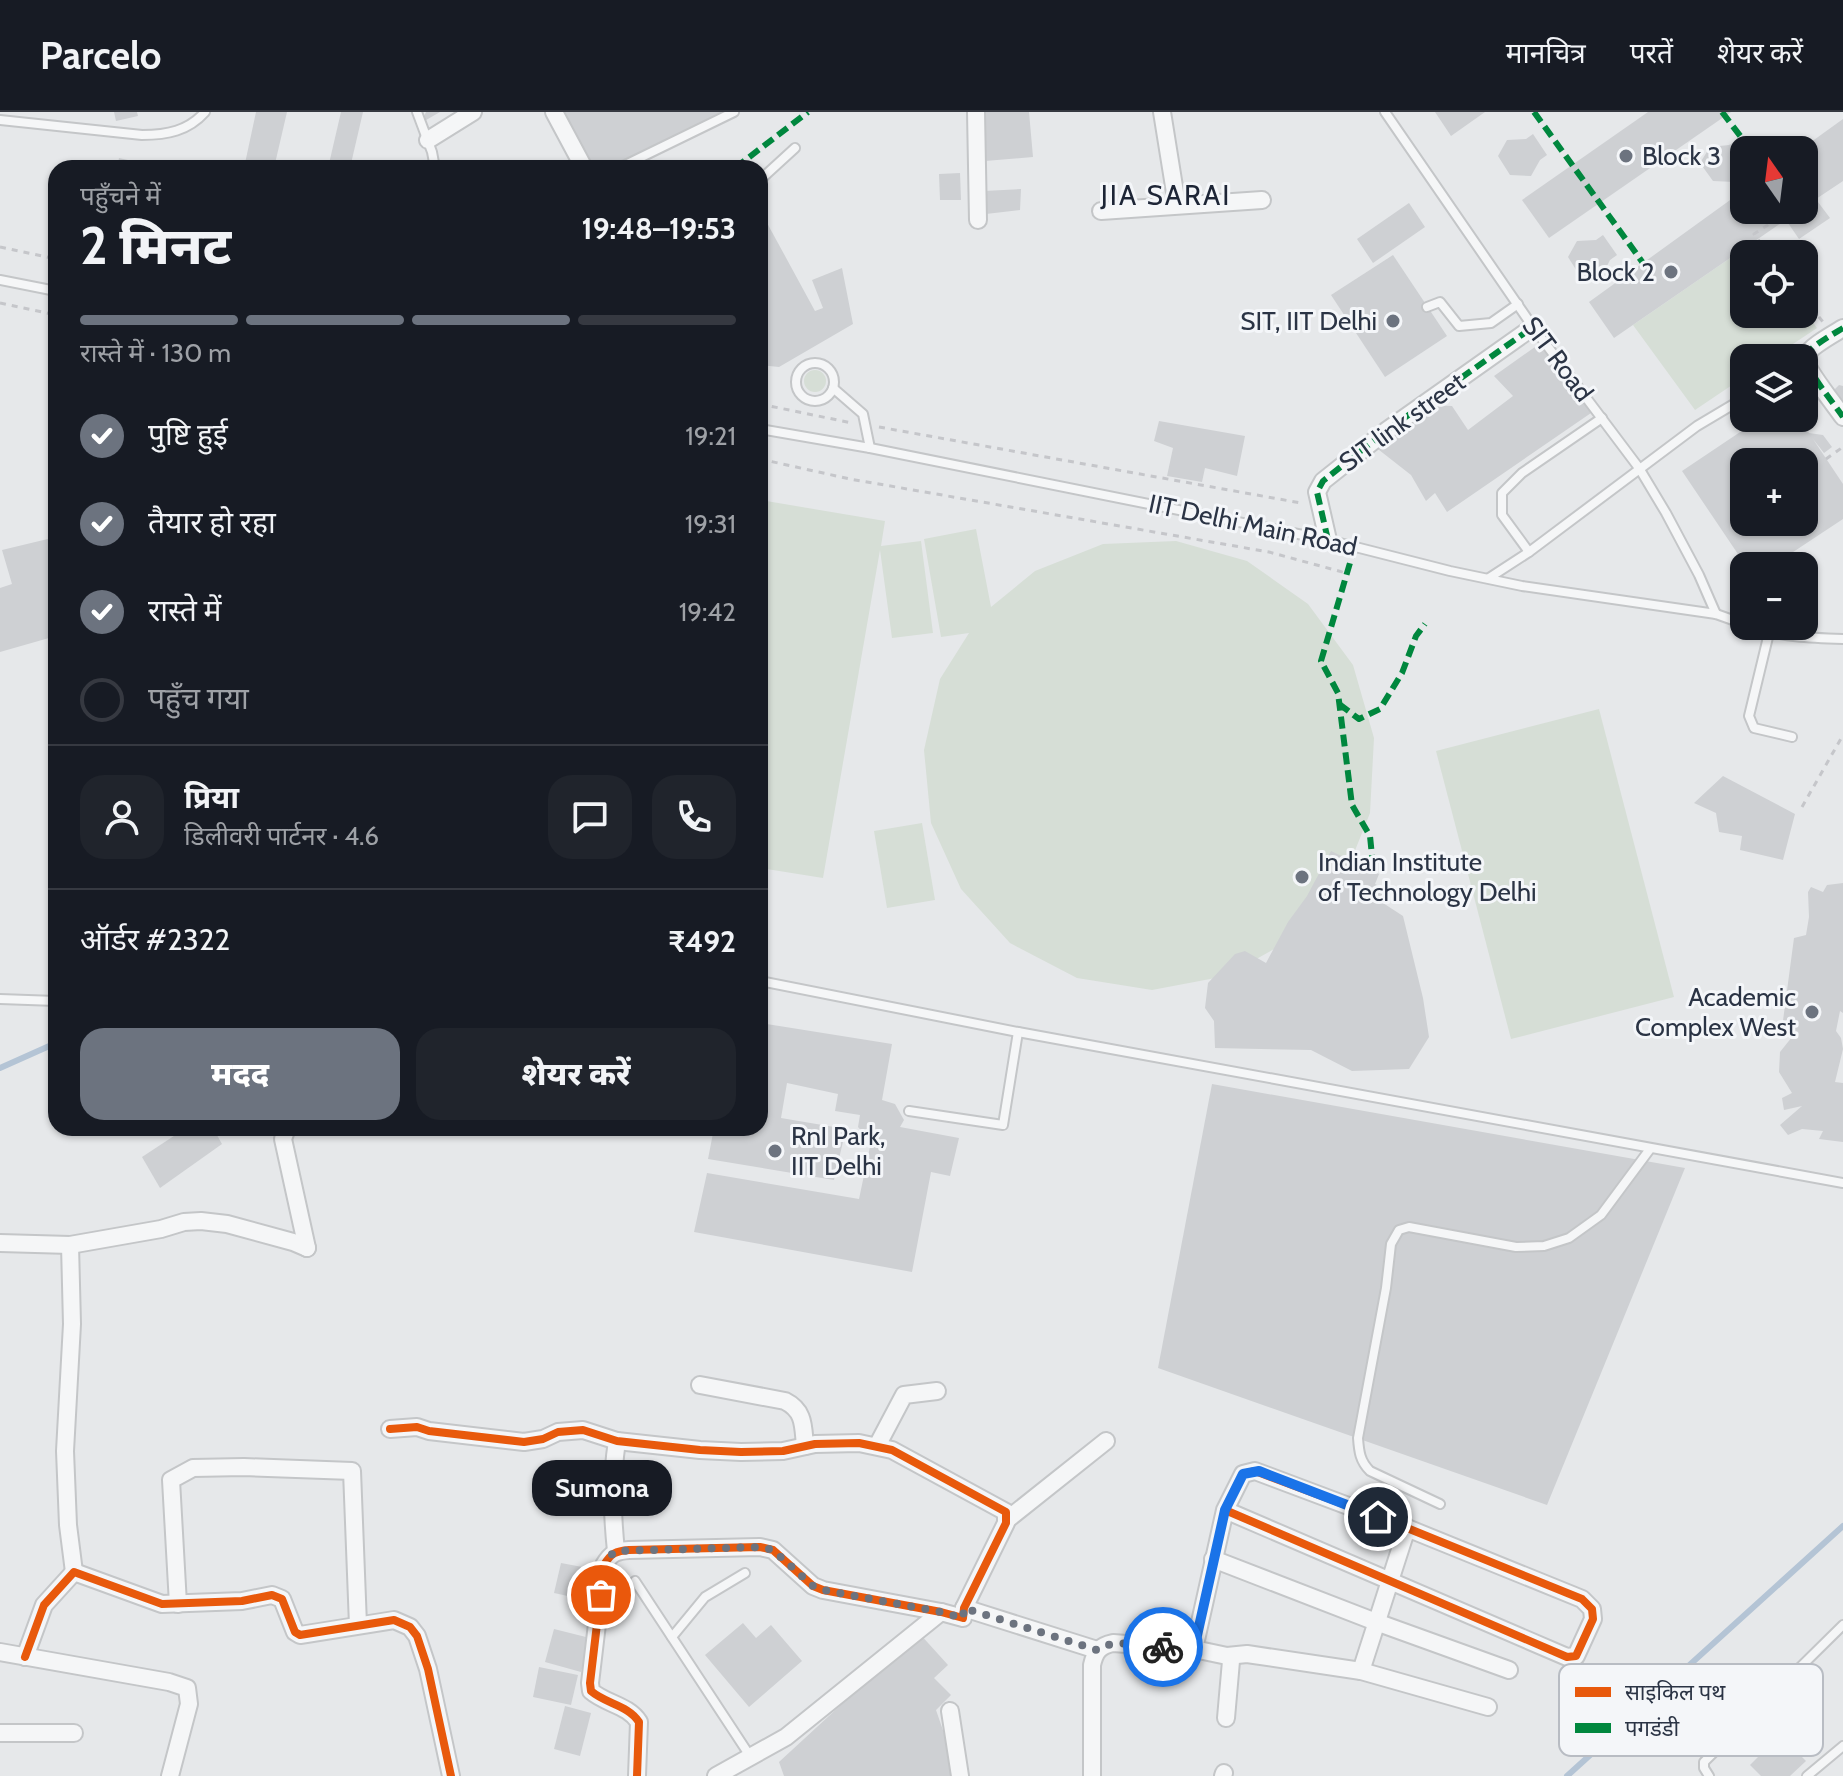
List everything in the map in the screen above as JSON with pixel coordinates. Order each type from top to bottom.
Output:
[{"type":"street","points":[[428,140],[473,112]]},
{"type":"street","points":[[554,112],[580,160]]},
{"type":"street","points":[[976,112],[978,220]]},
{"type":"street","points":[[1162,112],[1177,205]]},
{"type":"street","points":[[1101,211],[1262,200]]},
{"type":"street","name":"SIT link street","points":[[1321,507],[1317,492],[1323,481],[1386,431],[1533,327]]},
{"type":"street","points":[[1818,345],[1838,331]]},
{"type":"street","points":[[1818,381],[1843,417]]},
{"type":"street","points":[[1321,507],[1328,540]]},
{"type":"street","points":[[0,1243],[70,1245],[201,1221],[227,1224],[307,1248],[284,1136]]},
{"type":"street","points":[[25,1657],[44,1605],[74,1572],[68,1525],[65,1451],[72,1324],[70,1245]]},
{"type":"street","points":[[700,1385],[785,1401],[795,1406],[800,1413],[805,1446]]},
{"type":"street","points":[[877,1446],[904,1395],[937,1391]]},
{"type":"street","points":[[390,1429],[417,1427],[524,1442],[543,1439],[558,1432],[583,1430],[617,1441],[741,1452],[859,1443],[892,1450],[1004,1509],[1008,1519]]},
{"type":"street","points":[[616,1551],[612,1474],[617,1441]]},
{"type":"street","points":[[637,1776],[639,1722],[630,1711],[599,1698],[591,1691],[604,1565],[609,1556],[616,1551],[760,1547],[773,1550],[813,1586],[823,1590],[963,1618],[964,1608],[1008,1519],[1106,1441]]},
{"type":"street","points":[[178,1604],[171,1480],[193,1468],[352,1471],[358,1625]]},
{"type":"street","points":[[1194,1649],[1225,1510],[1243,1474],[1259,1471],[1582,1599],[1592,1609],[1593,1619],[1576,1656],[1567,1657],[1225,1510]]},
{"type":"street","points":[[1361,1671],[1407,1528]]},
{"type":"street","points":[[1213,1559],[1509,1670]]},
{"type":"street","points":[[74,1572],[162,1604],[242,1601],[272,1595],[282,1599],[295,1632],[300,1635],[394,1620],[410,1627],[417,1636],[436,1700],[451,1776]]},
{"type":"street","points":[[964,1608],[1097,1650]]},
{"type":"street","points":[[716,1776],[786,1737],[941,1612]]},
{"type":"street","points":[[1092,1776],[1092,1665],[1097,1650],[1113,1643],[1194,1649],[1227,1656],[1239,1653],[1361,1671],[1488,1707]]},
{"type":"street","points":[[0,1652],[169,1682],[187,1688],[189,1704],[170,1776]]},
{"type":"street","points":[[1226,1718],[1231,1661],[1227,1656]]},
{"type":"street","points":[[950,1711],[960,1776]]},
{"type":"street","points":[[0,1733],[74,1733]]},
{"type":"lane","points":[[0,120],[163,135],[185,128],[205,112]]},
{"type":"lane","points":[[417,112],[434,160]]},
{"type":"lane","points":[[635,160],[734,112]]},
{"type":"lane","name":"SIT Road","points":[[1385,112],[1533,327],[1639,468],[1699,575],[1716,614]]},
{"type":"lane","points":[[768,173],[795,148]]},
{"type":"lane","points":[[0,280],[48,289]]},
{"type":"lane","points":[[1427,307],[1440,302],[1459,326],[1491,323],[1518,304]]},
{"type":"lane","points":[[820,363],[834,375],[833,388],[820,401],[807,399],[798,391],[796,378],[802,367],[820,363]]},
{"type":"lane","points":[[833,388],[863,414],[870,448]]},
{"type":"lane","points":[[1489,578],[1529,552],[1697,426],[1730,406]]},
{"type":"lane","points":[[1529,552],[1502,515],[1502,493],[1522,473],[1602,418]]},
{"type":"lane","name":"IIT Delhi Main Road","points":[[768,430],[1328,540],[1522,586],[1716,614],[1730,619]]},
{"type":"lane","points":[[1818,638],[1843,639]]},
{"type":"lane","points":[[1767,640],[1749,720],[1754,728],[1792,737]]},
{"type":"lane","points":[[768,983],[1018,1032],[1843,1183]]},
{"type":"lane","points":[[0,999],[48,1001]]},
{"type":"lane","points":[[909,1111],[1003,1125],[1018,1032]]},
{"type":"lane","points":[[1440,1504],[1370,1471],[1359,1453],[1358,1438],[1394,1236],[1399,1230],[1409,1227],[1516,1247],[1544,1246],[1569,1238],[1601,1215],[1650,1149]]},
{"type":"lane","points":[[672,1637],[705,1597],[745,1573]]},
{"type":"lane","points":[[635,1581],[750,1756]]},
{"type":"lane","points":[[1803,1664],[1843,1625]]},
{"type":"lane","points":[[1807,1776],[1843,1746]]},
{"type":"lane","points":[[1709,1776],[1704,1762],[1710,1756]]},
{"type":"path","points":[[1758,240],[1754,234],[1769,224]]},
{"type":"path","points":[[0,247],[48,257]]},
{"type":"path","points":[[0,303],[48,313]]},
{"type":"path","points":[[1818,312],[1838,331]]},
{"type":"path","points":[[768,406],[1321,507]]},
{"type":"path","points":[[1826,459],[1843,447]]},
{"type":"path","points":[[768,461],[850,479],[1269,552],[1346,573]]},
{"type":"path","points":[[1802,807],[1843,735]]},
{"type":"shaded area","points":[[1730,258],[1730,328],[1817,328],[1793,344],[1730,344],[1730,386],[1695,410],[1633,325]]},
{"type":"shaded area","points":[[815,370],[823,373],[826,381],[823,389],[815,392],[807,389],[804,381],[807,373]]},
{"type":"shaded area","points":[[768,501],[885,521],[881,546],[921,541],[933,633],[892,638],[880,550],[823,878],[768,869]]},
{"type":"shaded area","points":[[976,529],[991,607],[1035,571],[1103,544],[1176,541],[1247,561],[1308,604],[1353,665],[1374,738],[1370,813],[1342,883],[1292,939],[1226,976],[1152,990],[1077,978],[1010,943],[961,889],[931,823],[924,750],[940,679],[969,633],[941,637],[924,539]]},
{"type":"shaded area","points":[[1599,709],[1674,997],[1511,1039],[1436,751]]},
{"type":"shaded area","points":[[922,823],[935,900],[887,908],[874,831]]},
{"type":"building","points":[[114,112],[137,112],[138,116],[116,121]]},
{"type":"building","points":[[256,112],[287,112],[276,160],[246,160]]},
{"type":"building","points":[[341,112],[363,112],[352,160],[330,160]]},
{"type":"building","points":[[426,112],[440,112],[421,123]]},
{"type":"building","points":[[556,112],[731,112],[634,160],[589,160]]},
{"type":"building","points":[[984,112],[1029,112],[1033,157],[985,161]]},
{"type":"building","points":[[1435,112],[1485,112],[1451,136]]},
{"type":"building","name":"Block 3","points":[[1648,112],[1731,112],[1549,238],[1522,200]]},
{"type":"building","points":[[1843,119],[1843,181],[1818,198],[1818,137]]},
{"type":"building","points":[[1533,134],[1547,155],[1540,160],[1531,176],[1510,175],[1498,156],[1507,140],[1526,139]]},
{"type":"building","points":[[1729,145],[1730,182],[1713,181],[1700,163],[1710,147]]},
{"type":"building","points":[[960,173],[961,200],[940,200],[939,174]]},
{"type":"building","points":[[1021,189],[1020,210],[986,214],[984,191]]},
{"type":"building","name":"Block 2","points":[[1730,200],[1730,224],[1780,224],[1756,240],[1730,240],[1730,258],[1614,338],[1589,302]]},
{"type":"building","points":[[1818,202],[1830,218],[1799,239],[1789,224],[1818,224]]},
{"type":"building","points":[[1409,203],[1425,227],[1373,263],[1357,239]]},
{"type":"building","points":[[768,225],[815,311],[823,308],[812,280],[842,268],[853,324],[779,367],[768,366]]},
{"type":"building","points":[[1603,235],[1617,255],[1610,260],[1602,276],[1580,276],[1568,257],[1577,241],[1596,240]]},
{"type":"building","name":"SIT, IIT Delhi","points":[[1393,255],[1447,336],[1385,377],[1331,295]]},
{"type":"building","points":[[1542,342],[1591,413],[1447,512],[1435,493],[1426,501],[1411,475],[1374,446],[1429,405],[1452,406],[1468,430],[1513,396],[1494,376]]},
{"type":"building","points":[[1839,385],[1843,386],[1843,400],[1834,390]]},
{"type":"building","points":[[1159,421],[1245,436],[1237,476],[1205,468],[1202,482],[1167,476],[1173,448],[1154,441]]},
{"type":"building","points":[[1740,432],[1808,432],[1823,435],[1832,447],[1824,453],[1813,439],[1843,484],[1843,519],[1818,536],[1818,448],[1730,448],[1730,536],[1817,536],[1793,552],[1737,552],[1682,471]]},
{"type":"building","points":[[48,539],[48,638],[0,652],[0,588],[12,584],[2,550]]},
{"type":"building","points":[[1723,776],[1795,814],[1783,860],[1740,850],[1742,836],[1719,832],[1716,813],[1694,803]]},
{"type":"building","points":[[1331,851],[1379,874],[1375,884],[1390,891],[1383,903],[1403,916],[1429,1037],[1409,1069],[1352,1071],[1311,1050],[1215,1048],[1214,1021],[1205,1008],[1208,983],[1235,954],[1245,951],[1266,963]]},
{"type":"building","name":"Academic Complex West","points":[[1843,883],[1843,1013],[1840,1011],[1836,1031],[1843,1049],[1835,1082],[1843,1083],[1843,1142],[1819,1139],[1823,1131],[1802,1129],[1788,1135],[1780,1125],[1802,1106],[1784,1110],[1782,1098],[1792,1093],[1779,1072],[1780,1052],[1796,1032],[1782,1028],[1794,938],[1806,935],[1808,892],[1811,887],[1823,892],[1827,885]]},
{"type":"building","name":"RnI Park, IIT Delhi","points":[[768,1024],[892,1044],[882,1100],[895,1104],[904,1120],[900,1127],[959,1138],[950,1176],[931,1172],[912,1272],[694,1232],[707,1173],[859,1199],[871,1142],[858,1127],[860,1115],[835,1111],[838,1094],[787,1083],[781,1118],[846,1129],[834,1180],[708,1159],[712,1136],[768,1136]]},
{"type":"building","points":[[1212,1084],[1685,1168],[1547,1505],[1158,1368]]},
{"type":"building","points":[[174,1136],[218,1136],[222,1144],[160,1188],[142,1157]]},
{"type":"building","points":[[561,1563],[593,1569],[586,1600],[554,1593]]},
{"type":"building","points":[[743,1623],[756,1638],[771,1625],[802,1661],[749,1707],[705,1655]]},
{"type":"building","points":[[554,1629],[590,1638],[581,1672],[545,1662]]},
{"type":"building","points":[[919,1633],[948,1665],[934,1678],[951,1695],[936,1710],[958,1774],[784,1776],[779,1762]]},
{"type":"building","points":[[539,1667],[578,1675],[571,1705],[533,1697]]},
{"type":"building","points":[[565,1706],[591,1713],[580,1756],[554,1749]]},
{"type":"building","points":[[1759,1756],[1801,1756],[1806,1761],[1790,1776],[1761,1776],[1750,1765]]},
{"type":"waterway","points":[[0,1068],[48,1047]]},
{"type":"waterway","points":[[1691,1664],[1843,1526]]},
{"type":"waterway","points":[[1567,1776],[1589,1756]]},
{"type":"marked path","points":[[745,160],[808,112]]},
{"type":"marked path","points":[[1534,112],[1651,274]]},
{"type":"marked path","points":[[1722,112],[1740,136]]},
{"type":"marked path","points":[[1328,540],[1317,492],[1323,481],[1386,431],[1533,327]]},
{"type":"marked path","points":[[1843,328],[1806,356],[1815,377],[1843,417]]},
{"type":"marked path","points":[[1355,546],[1321,661],[1338,693],[1352,805],[1370,836],[1373,866]]},
{"type":"marked path","points":[[1339,704],[1359,719],[1380,709],[1402,673],[1416,636],[1425,624]]},
{"type":"cycle path","points":[[390,1429],[417,1427],[524,1442],[543,1439],[558,1432],[583,1430],[617,1441],[741,1452],[859,1443],[892,1450],[1006,1512],[1006,1523],[964,1608],[963,1618],[823,1590],[813,1586],[773,1550],[760,1547],[629,1550],[612,1555],[604,1565],[590,1683],[591,1691],[629,1712],[639,1722],[637,1776]]},
{"type":"cycle path","points":[[1194,1649],[1225,1510],[1243,1474],[1255,1471],[1582,1599],[1592,1609],[1593,1619],[1576,1656],[1567,1657],[1225,1510]]},
{"type":"cycle path","points":[[25,1657],[44,1605],[74,1572],[162,1604],[242,1601],[272,1595],[282,1599],[295,1632],[300,1635],[394,1620],[410,1627],[417,1636],[428,1669],[451,1776]]},
{"type":"way so far","points":[[601,1595],[604,1565],[616,1551],[760,1547],[773,1550],[813,1586],[823,1590],[963,1618],[964,1608],[1097,1650],[1113,1643],[1163,1647]]},
{"type":"place","name":"Block 3","points":[[1626,156]]},
{"type":"place","name":"Block 2","points":[[1671,272]]},
{"type":"place","name":"SIT, IIT Delhi","points":[[1393,321]]},
{"type":"place","name":"Indian Institute of Technology Delhi","points":[[1302,877]]},
{"type":"place","name":"Academic Complex West","points":[[1812,1012]]},
{"type":"place","name":"RnI Park, IIT Delhi","points":[[775,1151]]},
{"type":"place","name":"Sumona","points":[[601,1595]]},
{"type":"district","name":"JIA SARAI","points":[[1166,195]]},
{"type":"route","points":[[1163,1647],[1194,1649],[1225,1510],[1243,1474],[1259,1471],[1378,1517]]}]
